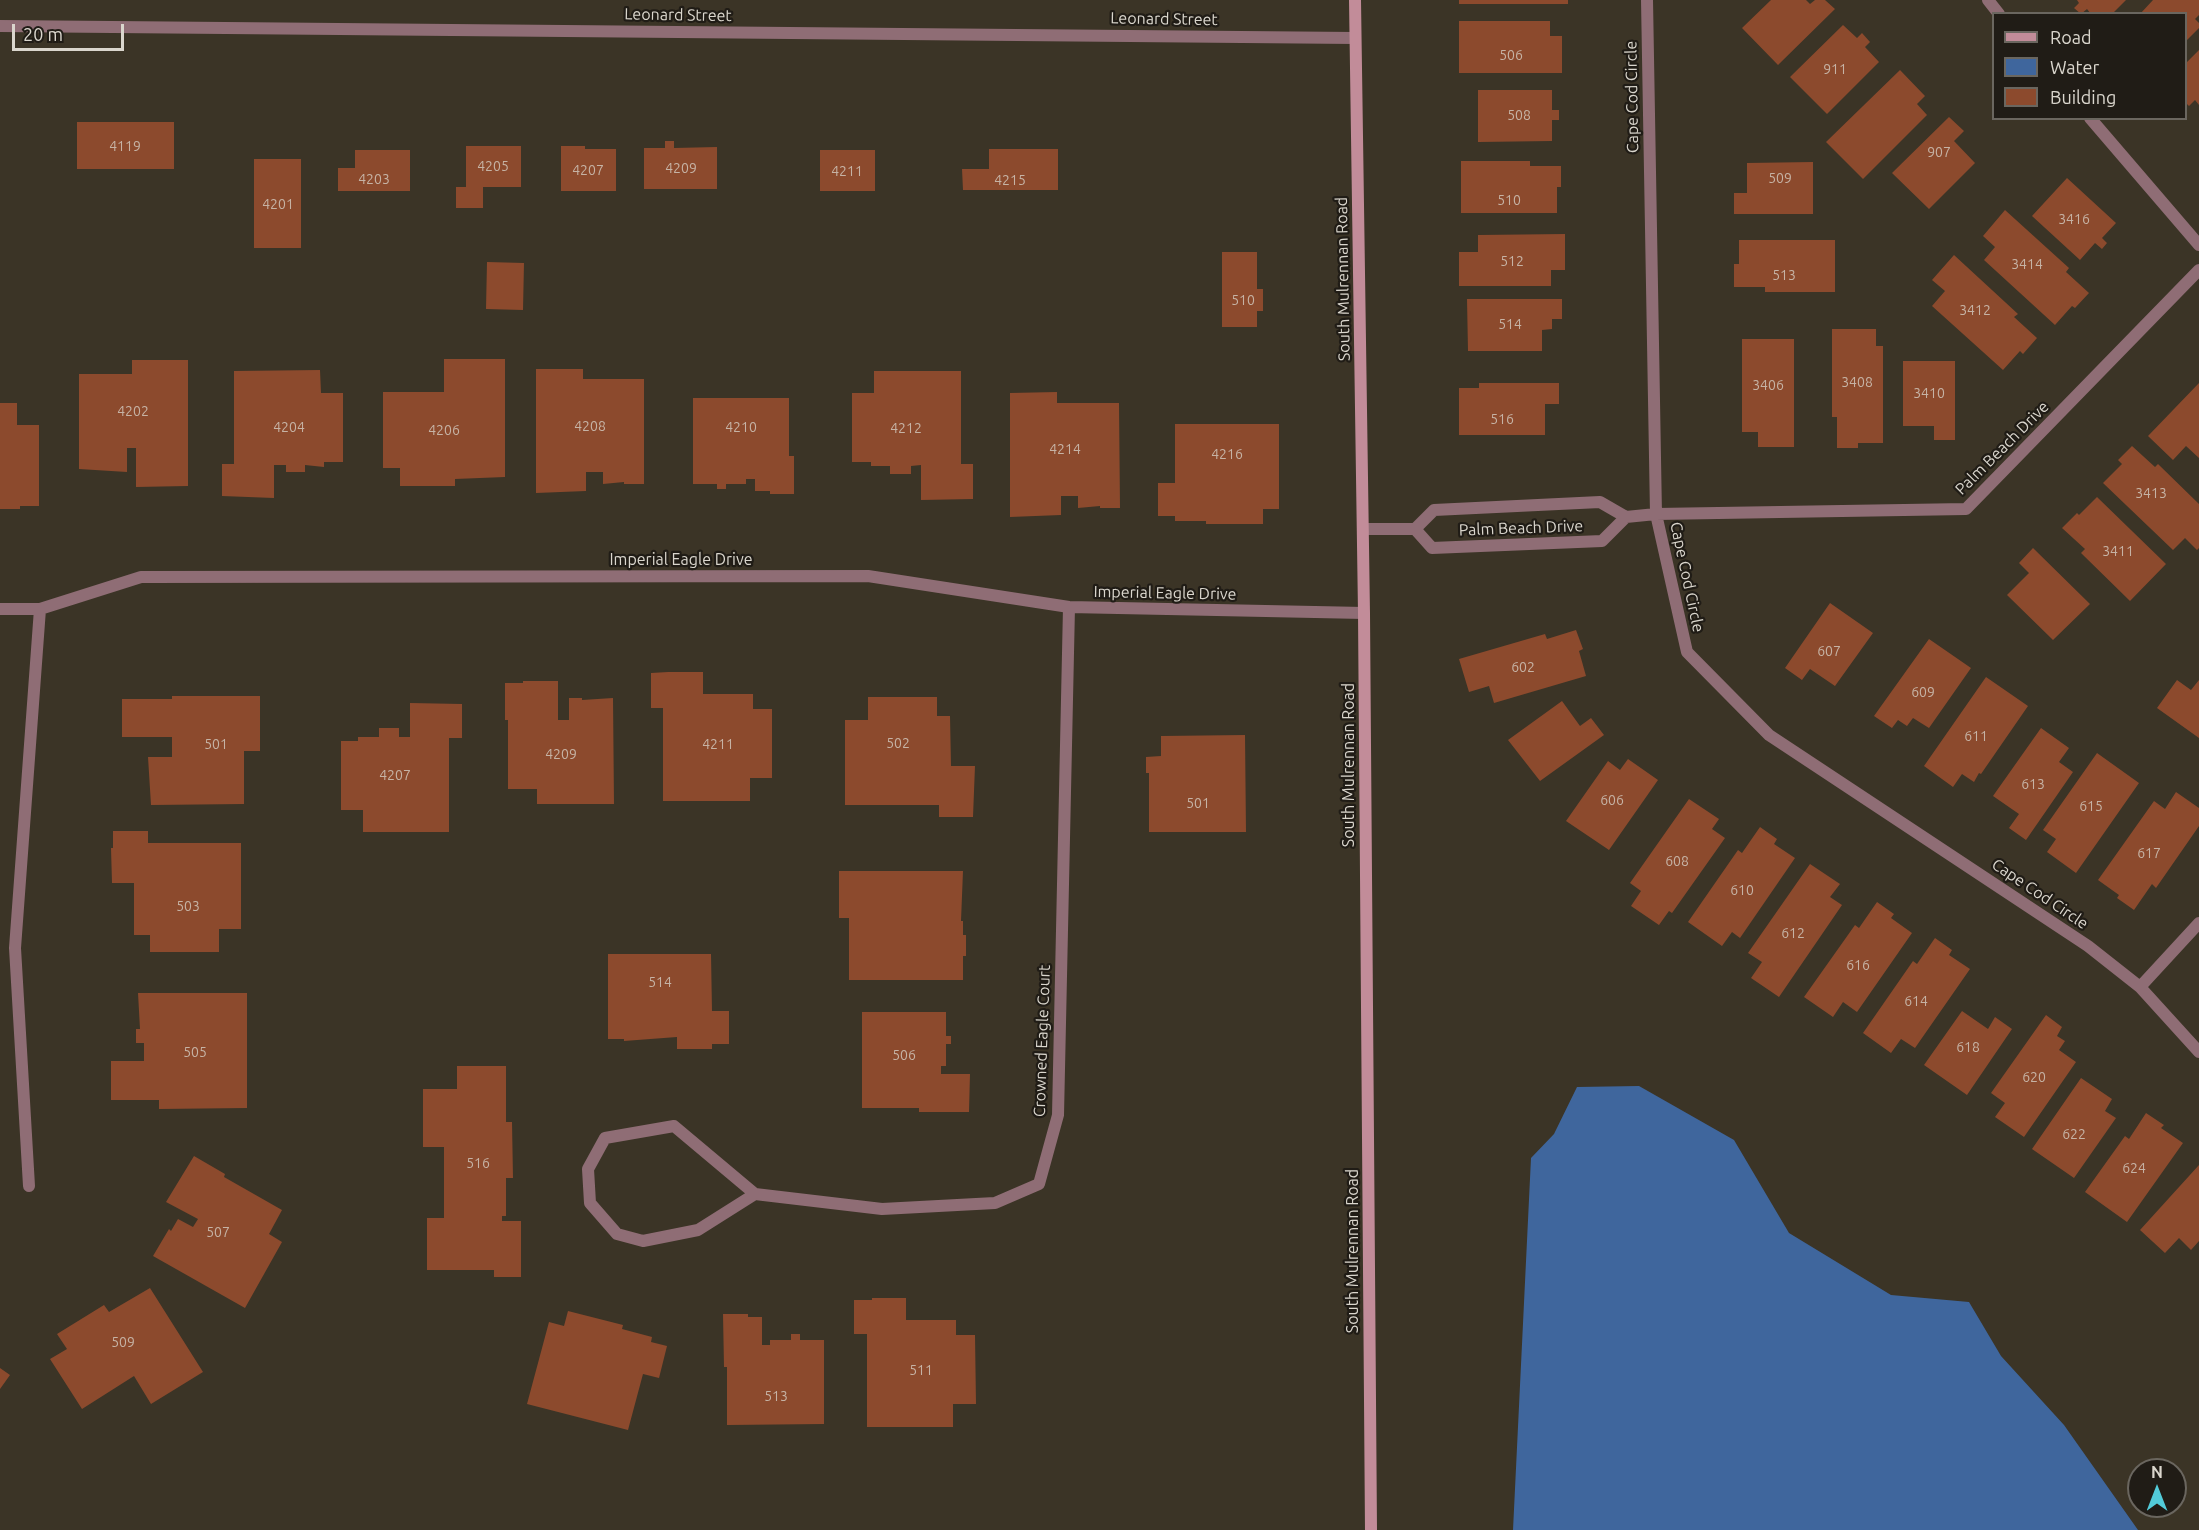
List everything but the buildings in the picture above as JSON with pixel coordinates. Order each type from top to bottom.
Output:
[{"type":"street","name":"South Mulrennan Road","points":[[1355,0],[1364,613],[1371,1530]]},
{"type":"street","name":"Cape Cod Circle","points":[[1647,0],[1656,514],[1687,652],[1769,735],[2088,946],[2140,987],[2199,1052]]},
{"type":"street","points":[[1988,0],[1997,12]]},
{"type":"street","name":"Leonard Street","points":[[0,26],[1355,38]]},
{"type":"street","points":[[2092,120],[2199,245]]},
{"type":"street","name":"Palm Beach Drive","points":[[1626,517],[1602,541],[1432,548],[1415,530],[1434,510],[1600,502],[1626,517],[1656,514],[1966,509],[2199,270]]},
{"type":"street","points":[[1363,530],[1415,530]]},
{"type":"street","name":"Imperial Eagle Drive","points":[[0,609],[40,609],[141,577],[868,576],[1069,607],[1364,613]]},
{"type":"street","name":"Crowned Eagle Court","points":[[755,1194],[882,1209],[995,1203],[1039,1184],[1058,1115],[1069,607]]},
{"type":"street","points":[[29,1186],[15,948],[40,609]]},
{"type":"street","points":[[2140,987],[2199,923]]},
{"type":"street","points":[[674,1126],[755,1194],[698,1230],[643,1241],[617,1234],[590,1203],[588,1169],[605,1138],[674,1126]]},
{"type":"water","points":[[1639,1086],[1734,1140],[1789,1233],[1891,1295],[1969,1302],[2001,1356],[2064,1425],[2127,1514],[2127,1518],[2130,1518],[2138,1530],[1513,1530],[1531,1158],[1554,1134],[1577,1087]]}]
